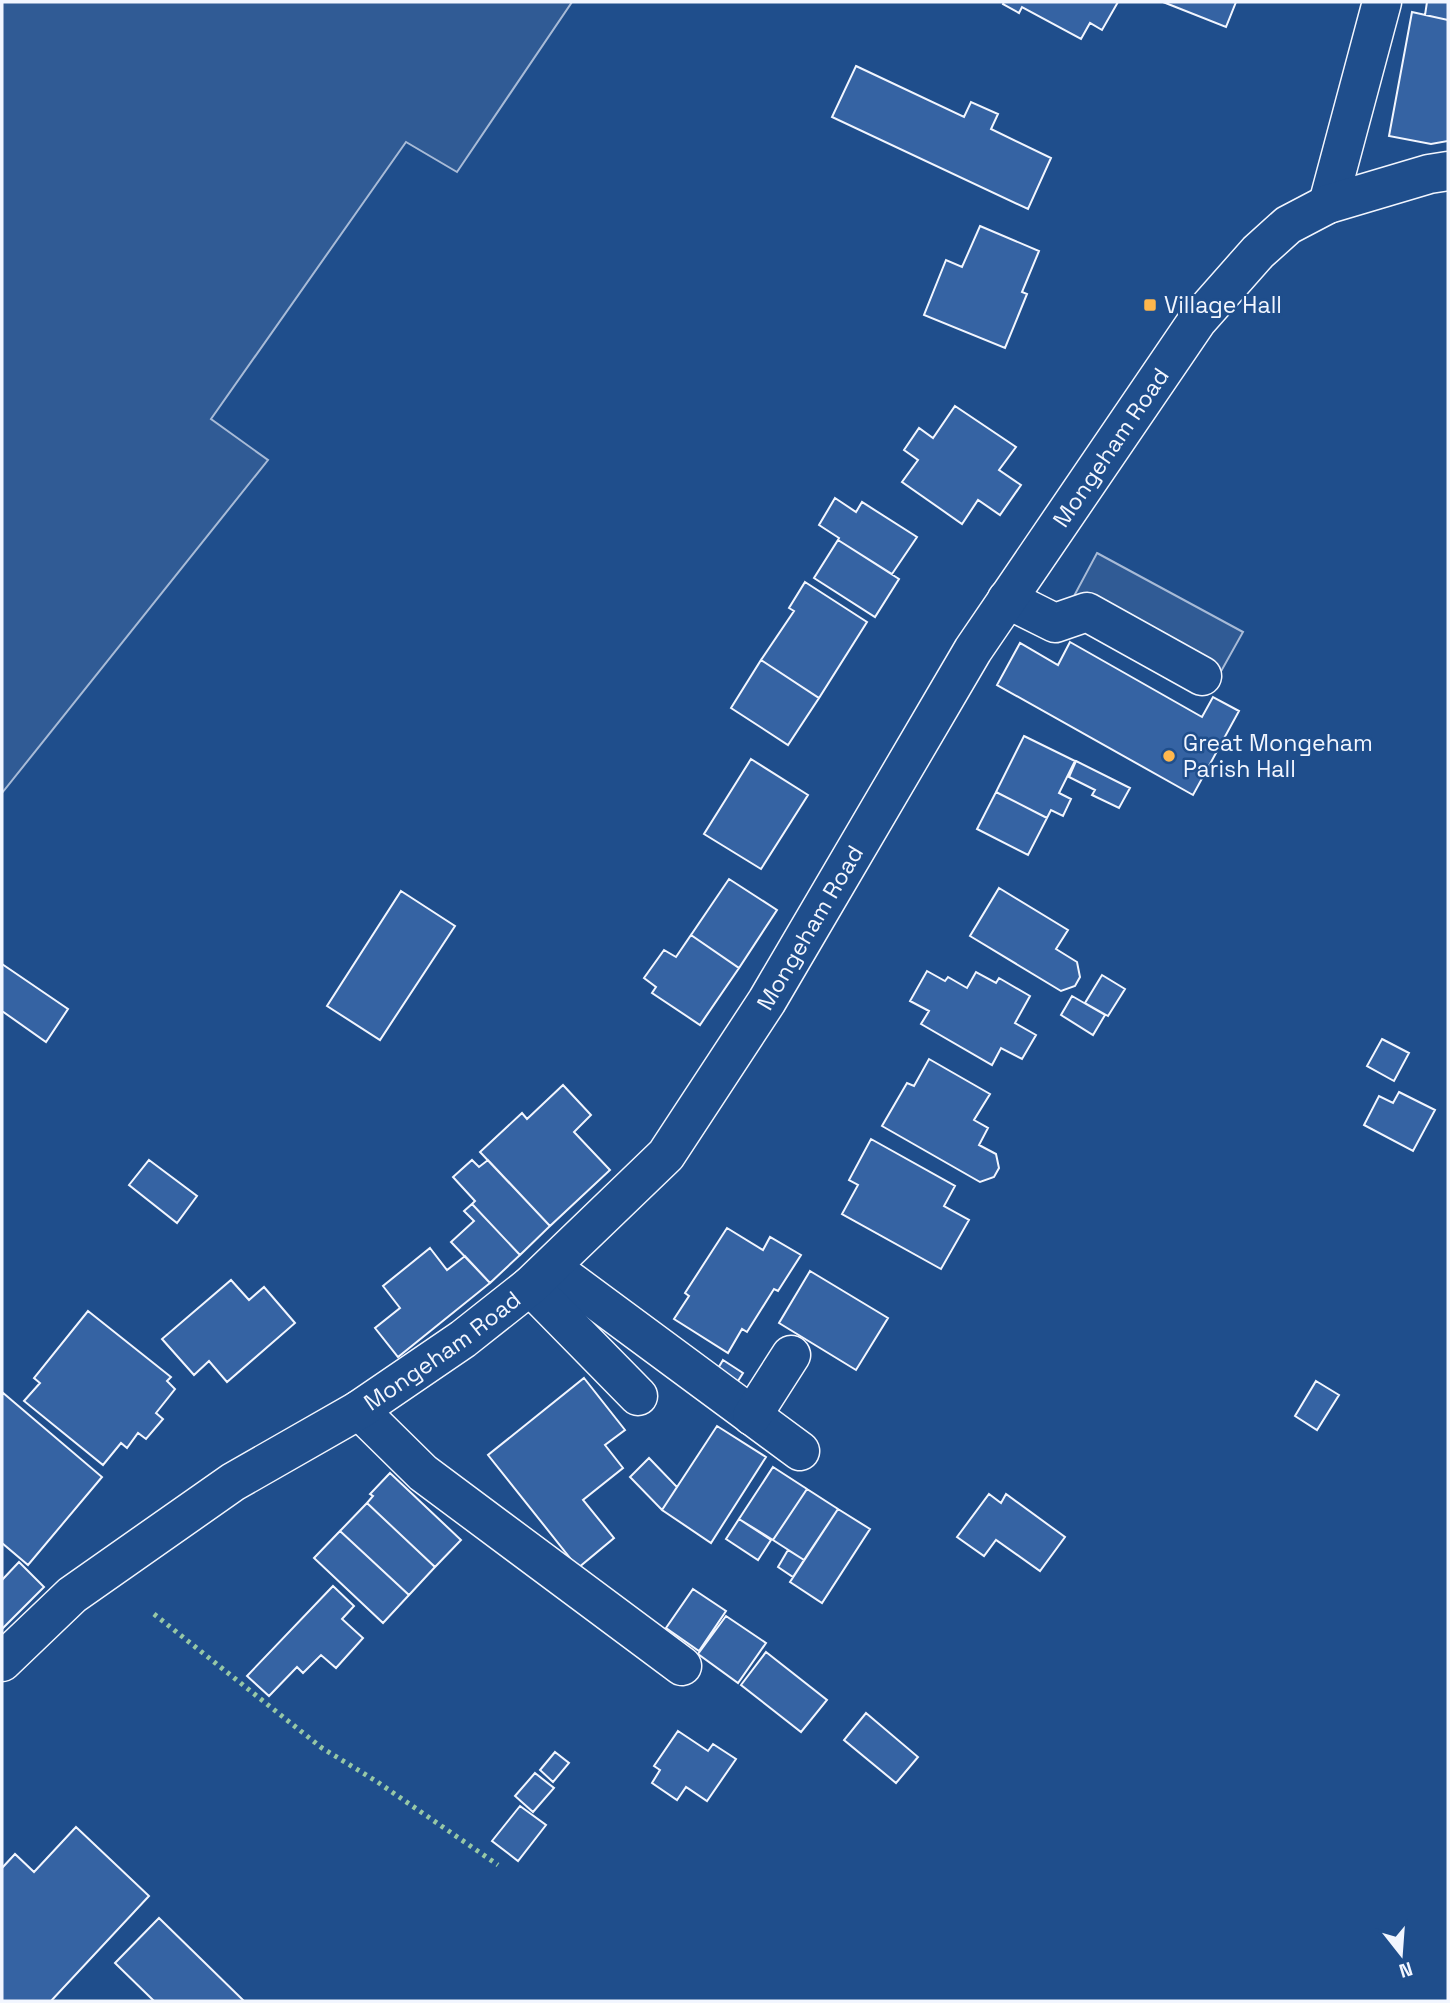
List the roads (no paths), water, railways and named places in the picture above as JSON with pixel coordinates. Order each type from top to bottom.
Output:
[{"type":"street","points":[[1328,204],[1382,2]]},
{"type":"street","name":"Mongeham Road","points":[[2,1662],[72,1595],[233,1482],[359,1410],[463,1339],[541,1276],[666,1156],[766,1001],[973,650],[1197,321],[1268,243],[1288,225],[1328,204],[1429,174],[1448,171]]},
{"type":"street","points":[[1007,599],[1055,623],[1087,612],[1202,676]]},
{"type":"street","points":[[541,1276],[638,1396]]},
{"type":"street","points":[[541,1276],[752,1416],[800,1451]]},
{"type":"street","points":[[752,1416],[790,1355]]},
{"type":"street","points":[[359,1410],[423,1473],[682,1666]]},
{"type":"place","name":"Village Hall","points":[[1150,305]]},
{"type":"place","name":"Great Mongeham Parish Hall","points":[[1169,756]]}]
